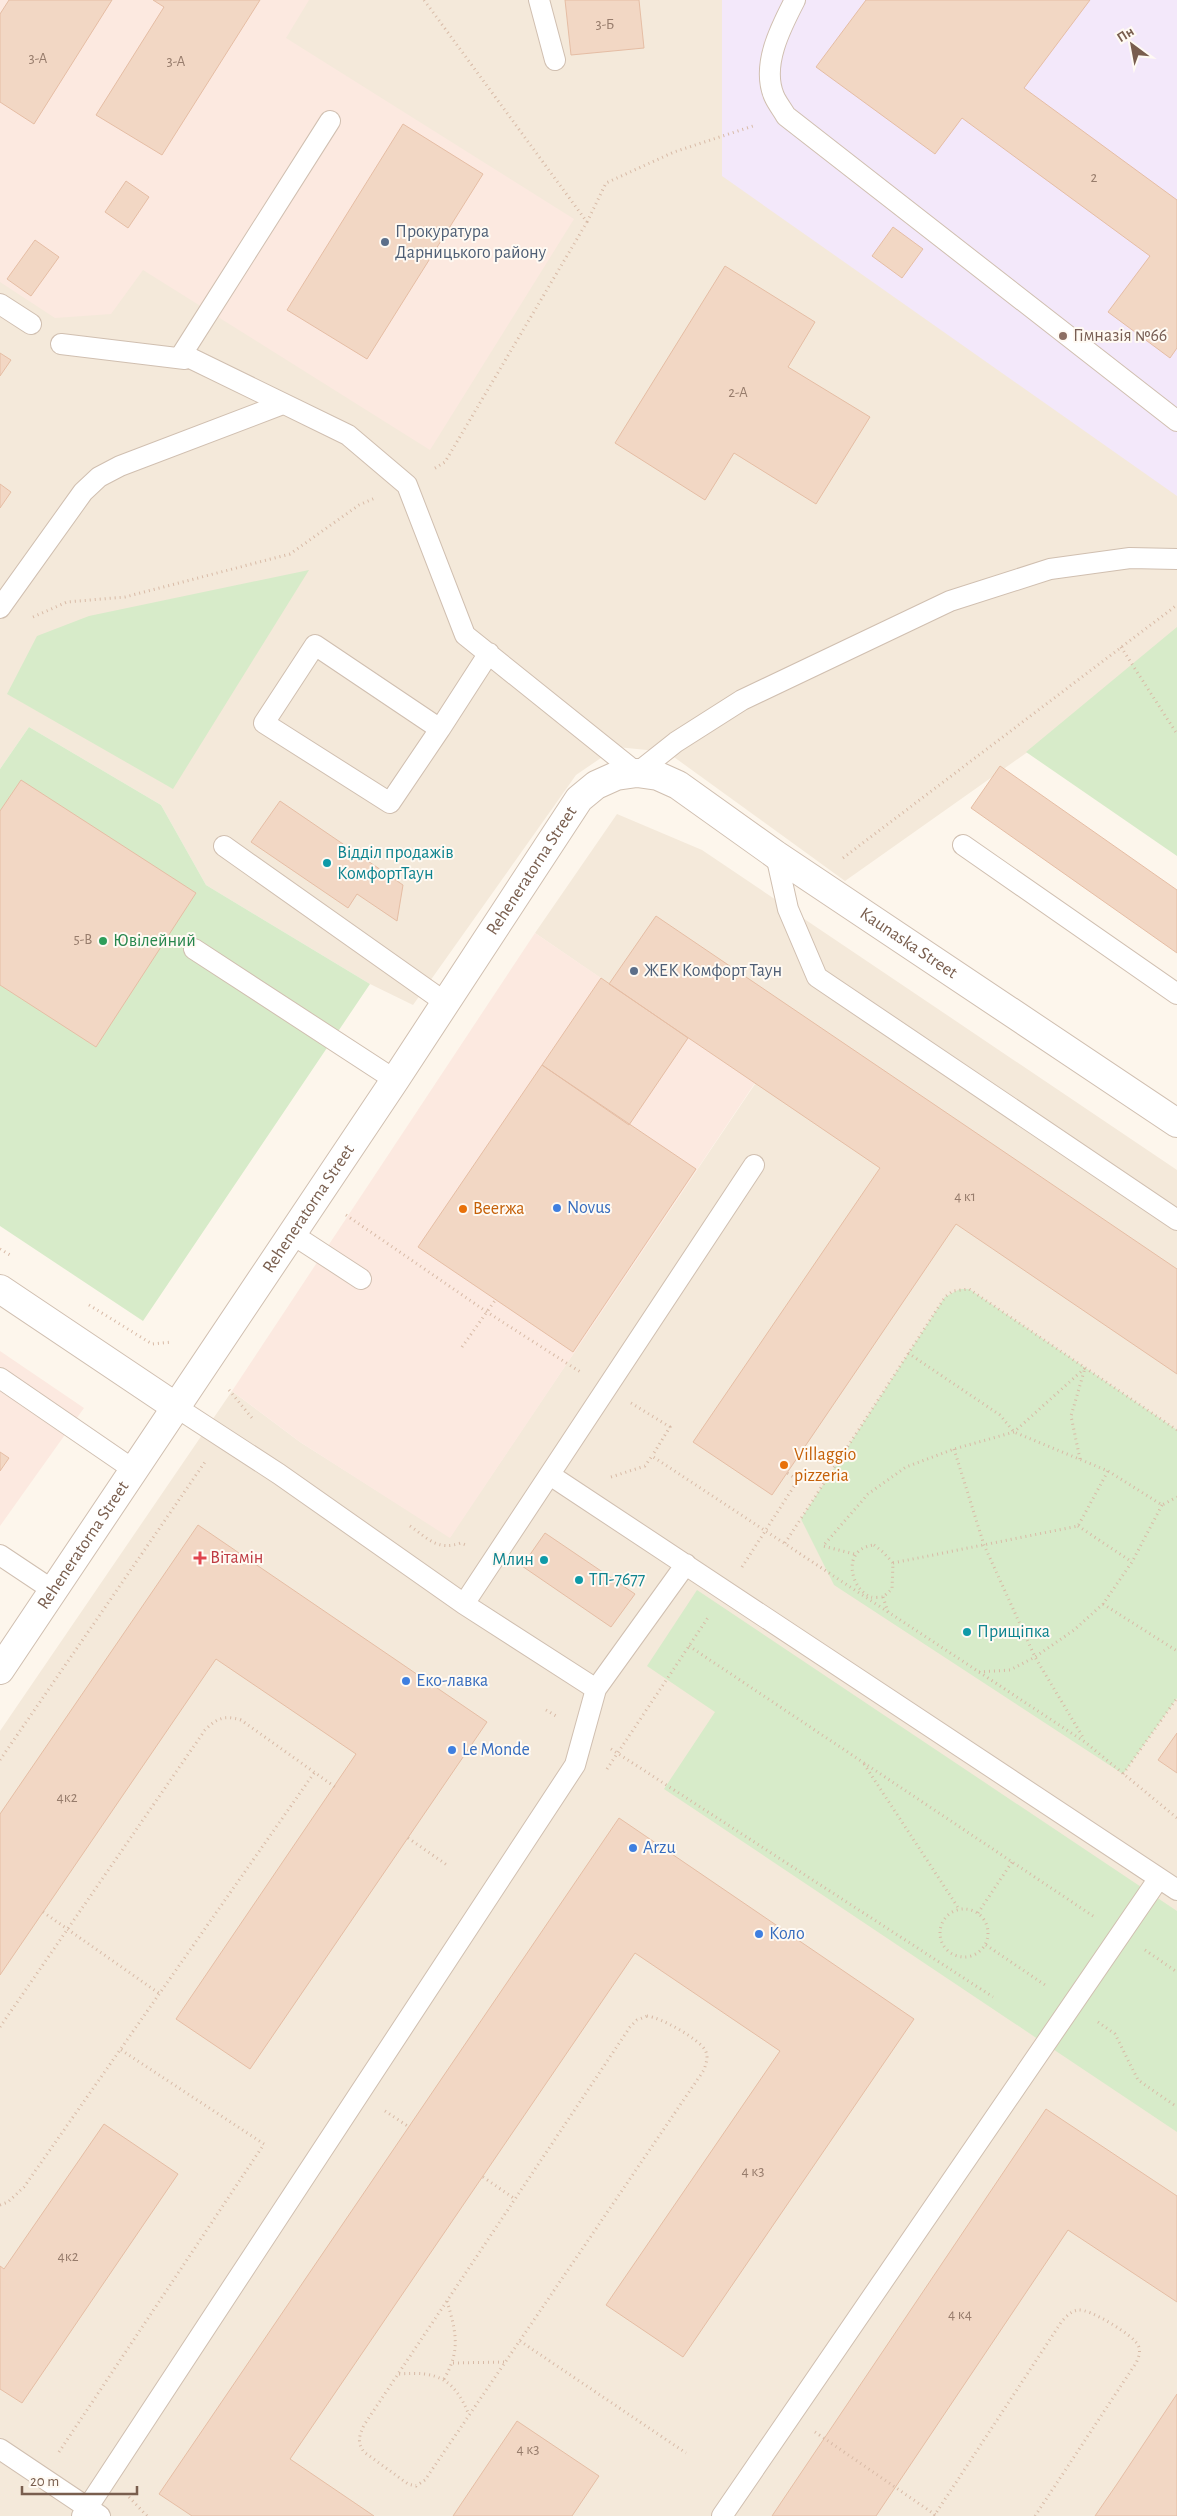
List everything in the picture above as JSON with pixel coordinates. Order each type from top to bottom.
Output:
[{"type":"street","name":"Kaunaska Street","points":[[637,773],[658,776],[678,785],[776,855],[1177,1123]]},
{"type":"street","name":"Reheneratorna Street","points":[[0,1670],[395,1080],[579,799],[596,785],[616,776],[637,773]]},
{"type":"street","points":[[0,1289],[176,1408]]},
{"type":"lane","points":[[539,0],[555,60]]},
{"type":"lane","points":[[795,0],[776,37],[770,65],[773,94],[786,116],[1177,422]]},
{"type":"lane","points":[[182,354],[330,121]]},
{"type":"lane","points":[[0,304],[31,324]]},
{"type":"lane","points":[[61,344],[185,359],[182,354]]},
{"type":"lane","points":[[182,354],[348,435],[406,485],[465,635],[637,773],[676,742],[742,700],[950,601],[1050,569],[1130,558],[1177,559]]},
{"type":"lane","points":[[0,608],[72,506],[99,477],[120,466],[282,404]]},
{"type":"lane","points":[[440,729],[315,644],[264,723],[390,803],[440,729],[489,653]]},
{"type":"lane","points":[[963,845],[1177,994]]},
{"type":"lane","points":[[224,846],[446,1002]]},
{"type":"lane","points":[[776,855],[788,909],[816,977],[1177,1220]]},
{"type":"lane","points":[[194,949],[395,1080]]},
{"type":"lane","points":[[464,1604],[754,1165]]},
{"type":"lane","points":[[292,1234],[361,1279]]},
{"type":"lane","points":[[0,1378],[134,1470]]},
{"type":"lane","points":[[176,1408],[279,1474],[464,1604],[596,1690]]},
{"type":"lane","points":[[550,1475],[1177,1890]]},
{"type":"lane","points":[[0,1555],[54,1591]]},
{"type":"lane","points":[[0,2449],[90,2513],[575,1765],[596,1690],[686,1564]]},
{"type":"lane","points":[[722,2516],[1159,1878]]},
{"type":"path","points":[[424,0],[587,222]]},
{"type":"path","points":[[25,620],[68,602],[125,597],[290,554],[359,505],[406,485],[445,462],[587,222],[606,183],[674,152],[786,116]]},
{"type":"path","points":[[842,858],[1177,605]]},
{"type":"path","points":[[1121,647],[1177,734]]},
{"type":"path","points":[[345,1214],[487,1312],[586,1375]]},
{"type":"path","points":[[0,1248],[17,1259]]},
{"type":"path","points":[[784,1543],[945,1297],[953,1291],[969,1289],[1177,1430]]},
{"type":"path","points":[[462,1347],[496,1299]]},
{"type":"path","points":[[84,1302],[152,1344],[172,1342]]},
{"type":"path","points":[[908,1353],[1000,1415],[1014,1432],[1108,1471],[1162,1504]]},
{"type":"path","points":[[854,1554],[823,1546],[868,1494],[906,1467],[954,1449],[1014,1432],[1085,1368]]},
{"type":"path","points":[[1080,1459],[1071,1416],[1085,1368]]},
{"type":"path","points":[[223,1383],[254,1420]]},
{"type":"path","points":[[610,1477],[645,1466],[670,1427],[628,1401]]},
{"type":"path","points":[[954,1449],[984,1545],[1035,1657],[1085,1742]]},
{"type":"path","points":[[652,1456],[1085,1742],[1177,1818]]},
{"type":"path","points":[[0,1760],[209,1457]]},
{"type":"path","points":[[1078,1526],[1108,1471]]},
{"type":"path","points":[[618,1753],[798,1480],[787,1473]]},
{"type":"path","points":[[978,1672],[1010,1670],[1035,1657],[1074,1630],[1103,1604],[1132,1562],[1162,1504],[1177,1498]]},
{"type":"path","points":[[408,1524],[440,1546],[448,1547],[461,1543],[491,1563]]},
{"type":"path","points":[[893,1563],[1078,1526],[1132,1562]]},
{"type":"path","points":[[862,1546],[874,1546],[883,1552],[893,1563],[892,1589],[883,1597],[871,1597],[862,1590],[854,1579],[852,1566],[854,1554],[862,1546]]},
{"type":"path","points":[[883,1597],[888,1612]]},
{"type":"path","points":[[1103,1604],[1177,1651]]},
{"type":"path","points":[[689,1646],[1177,1972]]},
{"type":"path","points":[[1123,1774],[1177,1698]]},
{"type":"path","points":[[546,1710],[618,1753],[993,1997]]},
{"type":"path","points":[[0,2026],[204,1730],[215,1720],[227,1716],[241,1720],[335,1787]]},
{"type":"path","points":[[862,1761],[959,1909]]},
{"type":"path","points":[[0,2204],[8,2202],[24,2187],[314,1772]]},
{"type":"path","points":[[408,1838],[446,1865]]},
{"type":"path","points":[[978,1913],[1012,1862]]},
{"type":"path","points":[[959,1909],[969,1909],[978,1913],[985,1919],[988,1928],[986,1945],[981,1952],[972,1957],[962,1958],[952,1955],[945,1949],[940,1940],[940,1930],[947,1917],[959,1909]]},
{"type":"path","points":[[43,1912],[160,1994]]},
{"type":"path","points":[[986,1945],[1074,2004]]},
{"type":"path","points":[[647,2016],[657,2017],[705,2050],[708,2059],[704,2070],[425,2480],[416,2486],[408,2484],[364,2452],[358,2438],[364,2424],[447,2300],[630,2027],[637,2020],[647,2016]]},
{"type":"path","points":[[1092,2017],[1115,2034],[1138,2080],[1177,2107]]},
{"type":"path","points":[[56,2456],[264,2144],[121,2050]]},
{"type":"path","points":[[381,2109],[409,2127]]},
{"type":"path","points":[[483,2177],[515,2199]]},
{"type":"path","points":[[444,2379],[453,2363],[456,2350],[454,2327],[447,2300]]},
{"type":"path","points":[[810,2429],[935,2516],[1062,2321],[1070,2313],[1079,2310],[1089,2311],[1131,2337],[1138,2344],[1140,2353],[1136,2363],[1035,2516]]},
{"type":"path","points":[[520,2341],[686,2453]]},
{"type":"path","points":[[453,2363],[505,2362]]},
{"type":"path","points":[[398,2374],[433,2374],[444,2379],[463,2401],[469,2416]]},
{"type":"shaded area","points":[[0,0],[1177,0],[1177,668],[1162,657],[845,881],[667,752],[617,747],[576,775],[413,1005],[370,984],[206,885],[161,805],[29,727],[0,769]]},
{"type":"shaded area","points":[[0,0],[309,0],[286,38],[574,219],[430,450],[143,270],[111,314],[55,318],[0,282]]},
{"type":"shaded area","name":"Гімназія №66","points":[[722,0],[1177,0],[1177,496],[722,176]]},
{"type":"shaded area","points":[[617,814],[702,850],[1177,1170],[1177,2516],[0,2516],[0,1731],[232,1391],[300,1442],[450,1537],[755,1084],[535,933]]},
{"type":"shaded area","points":[[535,933],[755,1083],[450,1538],[300,1442],[232,1391]]},
{"type":"shaded area","points":[[0,1351],[84,1408],[0,1526]]},
{"type":"green space","points":[[309,570],[173,789],[7,694],[37,636],[89,616]]},
{"type":"green space","points":[[1177,627],[1177,856],[1026,752]]},
{"type":"green space","points":[[29,727],[161,805],[206,885],[370,984],[143,1321],[0,1226],[0,769]]},
{"type":"green space","points":[[960,1289],[969,1289],[1177,1430],[1177,1698],[1123,1774],[834,1585],[801,1519],[945,1297]]},
{"type":"green space","points":[[697,1590],[1177,1911],[1177,2132],[664,1789],[715,1712],[647,1666]]},
{"type":"building","points":[[9,0],[112,0],[34,124],[0,102],[0,14]]},
{"type":"building","points":[[153,0],[260,0],[162,155],[96,115],[164,7]]},
{"type":"building","points":[[565,0],[639,0],[644,48],[571,55]]},
{"type":"building","points":[[866,0],[1090,0],[1024,88],[1177,200],[1177,348],[1170,358],[1108,312],[1150,256],[962,118],[935,154],[816,67]]},
{"type":"building","name":"Прокуратура Дарницького району","points":[[403,124],[483,174],[367,359],[287,310]]},
{"type":"building","points":[[126,181],[149,197],[128,228],[105,212]]},
{"type":"building","points":[[893,227],[923,249],[902,278],[872,256]]},
{"type":"building","points":[[35,240],[59,257],[31,296],[7,279]]},
{"type":"building","points":[[725,266],[815,322],[788,367],[870,417],[816,504],[734,453],[705,500],[615,443]]},
{"type":"building","points":[[0,353],[11,360],[0,376]]},
{"type":"building","points":[[0,484],[11,492],[0,508]]},
{"type":"building","points":[[1000,766],[1177,890],[1177,953],[971,808]]},
{"type":"building","points":[[21,780],[196,893],[96,1047],[0,985],[0,811]]},
{"type":"building","name":"Відділ продажів КомфортТаун","points":[[280,801],[403,885],[397,921],[357,894],[348,908],[251,842]]},
{"type":"building","points":[[656,916],[1177,1269],[1177,1374],[956,1224],[772,1495],[693,1442],[880,1168],[609,984]]},
{"type":"building","points":[[601,978],[688,1038],[629,1125],[542,1065]]},
{"type":"building","name":"Novus","points":[[542,1065],[696,1169],[573,1352],[418,1247]]},
{"type":"building","points":[[0,1452],[9,1458],[0,1471]]},
{"type":"building","points":[[198,1525],[487,1722],[250,2069],[176,2019],[356,1754],[216,1659],[0,1975],[0,1814]]},
{"type":"building","name":"ТП-7677","points":[[545,1533],[635,1594],[611,1627],[522,1566]]},
{"type":"building","points":[[1177,1733],[1177,1773],[1158,1760]]},
{"type":"building","points":[[619,1818],[914,2019],[683,2357],[606,2305],[780,2051],[635,1953],[290,2459],[374,2516],[192,2516],[159,2494]]},
{"type":"building","points":[[1046,2109],[1177,2196],[1177,2302],[1068,2230],[876,2516],[772,2516]]},
{"type":"building","points":[[104,2124],[178,2174],[22,2403],[0,2389],[0,2266],[4,2269]]},
{"type":"building","points":[[1177,2394],[1177,2516],[1095,2516],[1117,2484]]},
{"type":"building","points":[[517,2421],[599,2476],[572,2516],[453,2516]]},
{"type":"place","name":"Прокуратура Дарницького району","points":[[385,242]]},
{"type":"place","name":"Гімназія №66","points":[[1063,336]]},
{"type":"place","name":"Відділ продажів КомфортТаун","points":[[327,863]]},
{"type":"place","name":"Ювілейний","points":[[103,941]]},
{"type":"place","name":"ЖЕК Комфорт Таун","points":[[634,971]]},
{"type":"place","name":"Novus","points":[[557,1208]]},
{"type":"place","name":"Beerжа","points":[[463,1209]]},
{"type":"place","name":"Villaggio pizzeria","points":[[784,1465]]},
{"type":"place","name":"Вітамін","points":[[200,1558]]},
{"type":"place","name":"Млин","points":[[544,1560]]},
{"type":"place","name":"ТП-7677","points":[[579,1580]]},
{"type":"place","name":"Прищіпка","points":[[967,1632]]},
{"type":"place","name":"Еко-лавка","points":[[406,1681]]},
{"type":"place","name":"Le Monde","points":[[452,1750]]},
{"type":"place","name":"Arzu","points":[[633,1848]]},
{"type":"place","name":"Коло","points":[[759,1934]]}]
